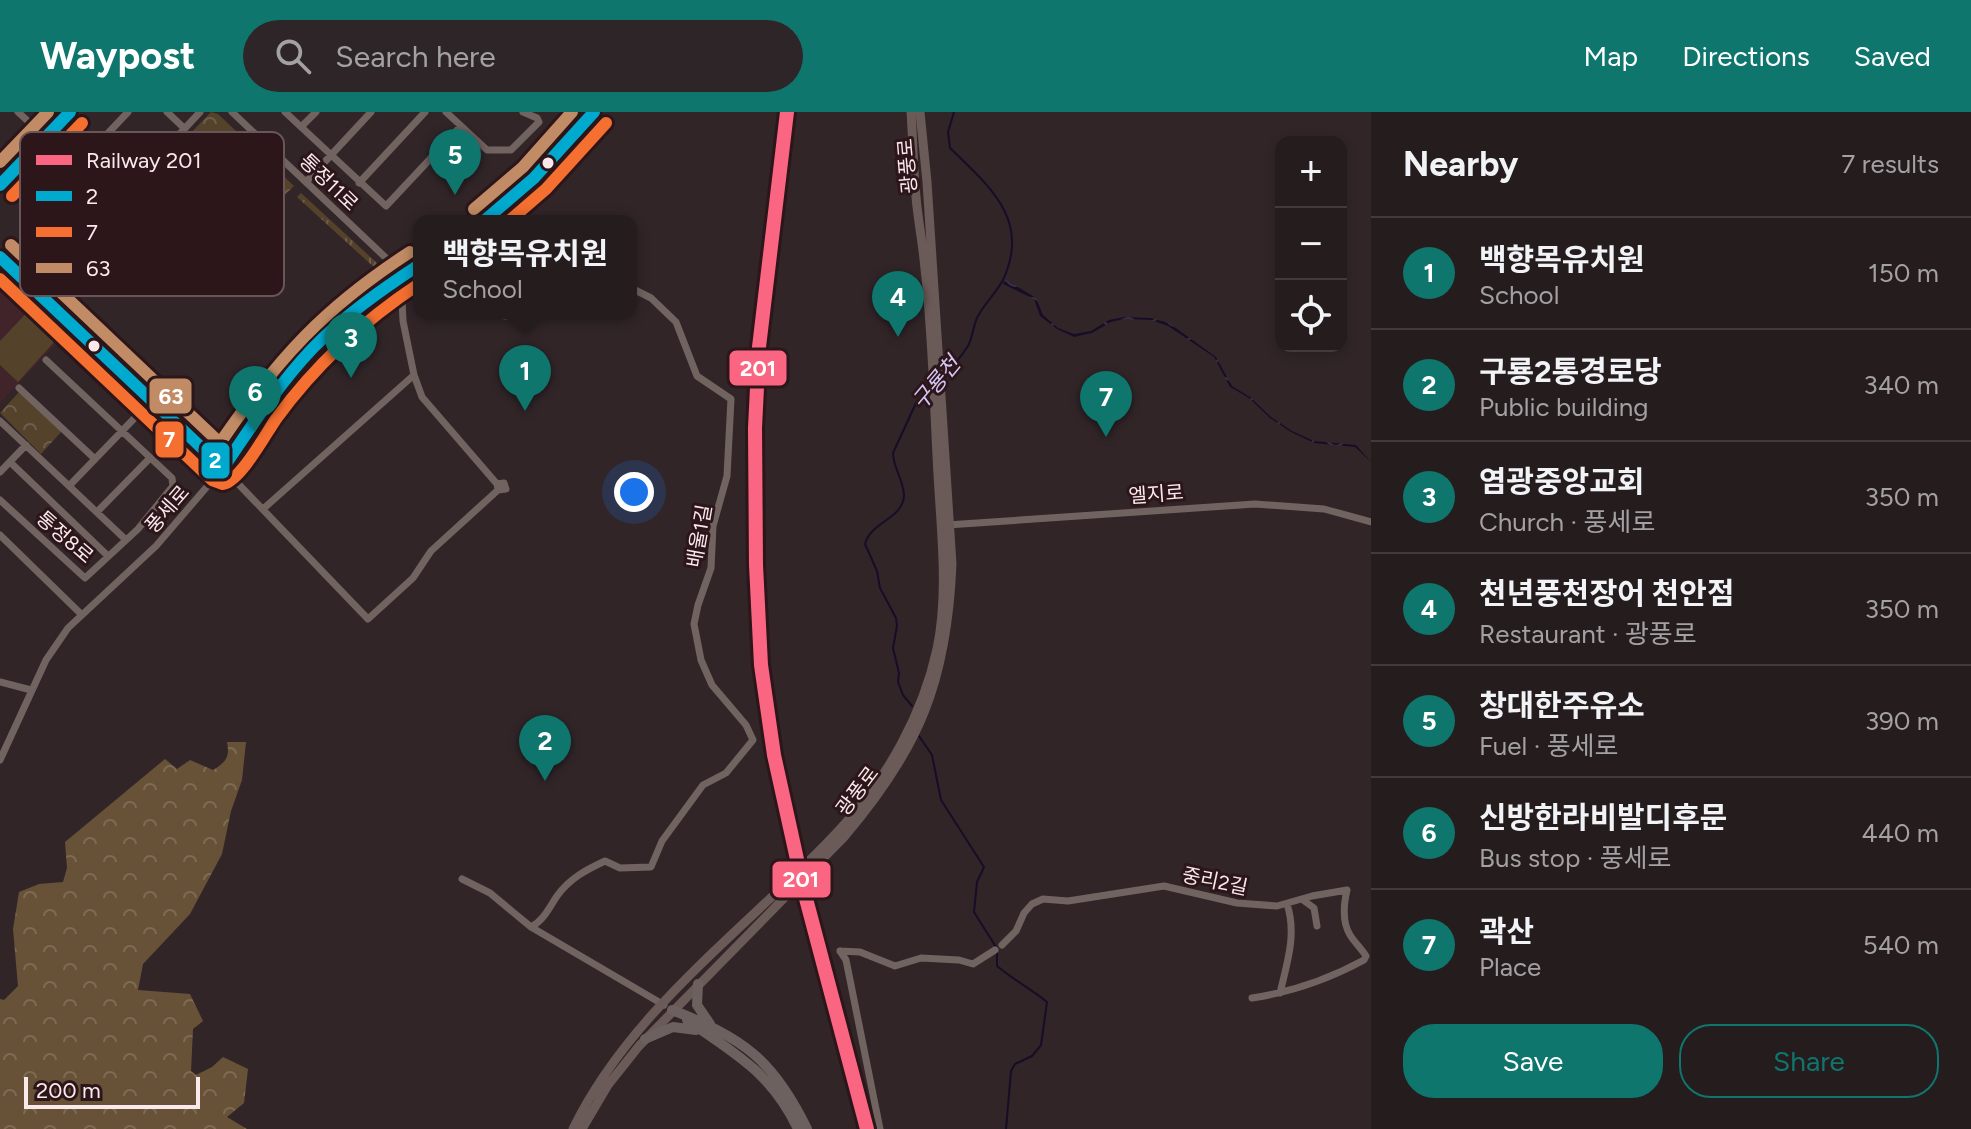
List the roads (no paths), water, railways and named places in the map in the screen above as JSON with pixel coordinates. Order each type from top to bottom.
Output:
[{"type":"highway","points":[[698,984],[696,996],[699,1009],[722,1032]]},
{"type":"highway","points":[[667,1007],[764,1076],[782,1099],[798,1129]]},
{"type":"highway","points":[[667,1007],[746,1046],[773,1071],[788,1091],[807,1129]]},
{"type":"highway","points":[[645,1039],[673,1027],[702,1032]]},
{"type":"main road","name":"광풍로","points":[[582,1129],[608,1085],[667,1007],[698,984],[844,837],[881,792],[925,713],[944,651],[950,616],[937,386],[916,194],[911,112]]},
{"type":"main road","name":"광풍로","points":[[920,112],[935,364]]},
{"type":"main road","name":"광풍로","points":[[573,1129],[585,1103],[618,1056],[842,827],[883,774],[907,732],[925,690],[937,648],[942,613],[945,526]]},
{"type":"street","points":[[18,112],[38,132]]},
{"type":"street","points":[[51,132],[70,112]]},
{"type":"street","points":[[109,132],[128,112]]},
{"type":"street","points":[[167,112],[184,128]]},
{"type":"street","points":[[180,132],[200,112]]},
{"type":"street","name":"통정11로","points":[[232,112],[253,132]]},
{"type":"street","points":[[285,112],[386,206],[461,126]]},
{"type":"street","points":[[301,127],[316,112]]},
{"type":"street","points":[[306,182],[371,112]]},
{"type":"street","points":[[359,183],[425,112]]},
{"type":"street","points":[[446,112],[487,150],[511,150],[539,122],[523,112]]},
{"type":"street","points":[[492,215],[534,178],[594,112]]},
{"type":"street","name":"통정11로","points":[[284,161],[385,257],[401,277]]},
{"type":"street","points":[[0,185],[20,165]]},
{"type":"street","points":[[502,215],[504,206]]},
{"type":"street","points":[[1,260],[20,278]]},
{"type":"street","name":"풍세로","points":[[0,760],[56,643],[81,614],[156,546],[223,468],[304,358],[345,318],[413,269]]},
{"type":"street","points":[[40,296],[223,468],[368,619],[413,578],[431,551],[498,487],[422,397],[414,375],[403,321],[401,277]]},
{"type":"street","name":"배울1길","points":[[531,927],[540,922],[559,893],[579,873],[605,861],[620,868],[651,867],[662,841],[703,785],[726,773],[753,740],[746,725],[712,685],[701,660],[694,624],[711,568],[713,526],[727,476],[731,399],[697,376],[676,322],[651,298],[637,291]]},
{"type":"street","name":"통정8로","points":[[0,500],[83,577],[88,577],[148,519],[174,483],[46,360]]},
{"type":"street","points":[[263,509],[414,375]]},
{"type":"street","points":[[19,388],[95,459]]},
{"type":"street","name":"통정8로","points":[[69,486],[152,400]]},
{"type":"street","name":"통정8로","points":[[0,421],[125,539]]},
{"type":"street","points":[[0,472],[26,445]]},
{"type":"street","name":"통정8로","points":[[97,512],[150,458]]},
{"type":"street","name":"통정8로","points":[[10,462],[108,556]]},
{"type":"street","name":"엘지로","points":[[945,526],[1255,504],[1324,509],[1371,522]]},
{"type":"street","points":[[0,535],[81,614]]},
{"type":"street","points":[[0,682],[31,690]]},
{"type":"street","points":[[462,879],[490,893],[531,927],[667,1007]]},
{"type":"street","points":[[1317,884],[1308,898],[1314,908],[1317,926]]},
{"type":"street","name":"중리2길","points":[[880,1129],[846,960],[840,951],[860,952],[895,966],[921,958],[973,964],[999,948],[1016,931],[1032,904],[1043,899],[1068,901],[1164,886],[1255,906],[1287,904],[1347,890],[1344,904],[1346,928],[1366,956],[1364,960],[1334,976],[1280,993]]},
{"type":"street","points":[[1252,998],[1280,993],[1291,935],[1292,922],[1287,904]]},
{"type":"water","points":[[1005,279],[1036,298],[1043,315],[1058,328],[1074,334],[1091,331],[1109,320],[1124,317],[1151,318],[1169,323],[1216,357],[1232,386],[1250,397],[1271,417],[1314,441],[1356,445],[1371,462],[1355,447],[1314,443],[1291,432],[1270,418],[1249,398],[1230,387],[1214,357],[1168,326],[1151,320],[1124,319],[1111,322],[1092,333],[1074,337],[1057,329],[1040,316],[1034,299],[1003,284]]},
{"type":"waterway","name":"구룡천","points":[[944,374],[968,346],[978,316],[1003,280],[1012,240],[1009,222],[992,191],[950,148],[948,132],[954,112]]},
{"type":"waterway","name":"구룡천","points":[[912,706],[898,682],[893,648],[896,618],[880,588],[877,571],[865,544],[873,530],[902,504],[904,490],[893,453],[916,403],[930,386]]},
{"type":"waterway","name":"구룡천","points":[[919,736],[932,755],[941,800],[984,867],[977,882],[974,912],[996,947]]},
{"type":"waterway","name":"구룡천","points":[[997,953],[997,966],[1047,1002],[1041,1045],[1032,1056],[1015,1064],[1011,1071],[1006,1129]]},
{"type":"rail line","name":"201","points":[[787,112],[759,347],[755,428],[756,565],[761,665],[774,755],[804,891],[867,1129]]},
{"type":"place","name":"창대한주유소","points":[[455,195]]},
{"type":"place","name":"천년풍천장어 천안점","points":[[898,337]]},
{"type":"place","name":"염광중앙교회","points":[[351,378]]},
{"type":"place","name":"백향목유치원","points":[[525,411]]},
{"type":"place","name":"신방한라비발디후문","points":[[255,432]]},
{"type":"place","name":"곽산","points":[[1106,437]]},
{"type":"place","name":"구룡2통경로당","points":[[545,781]]}]
